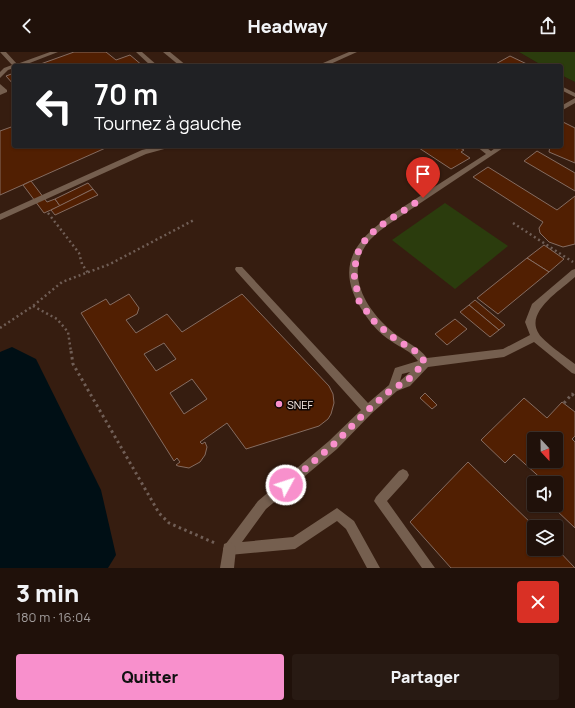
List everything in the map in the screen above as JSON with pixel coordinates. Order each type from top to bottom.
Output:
[{"type":"street","points":[[227,568],[229,549]]},
{"type":"lane","points":[[3,52],[13,64]]},
{"type":"lane","points":[[21,64],[55,52]]},
{"type":"lane","points":[[139,52],[153,64]]},
{"type":"lane","points":[[166,52],[181,64]]},
{"type":"lane","points":[[325,64],[354,52]]},
{"type":"lane","points":[[0,76],[6,69],[12,67]]},
{"type":"lane","points":[[0,86],[5,91],[0,93]]},
{"type":"lane","points":[[563,89],[575,95]]},
{"type":"lane","points":[[563,108],[575,100]]},
{"type":"lane","points":[[0,217],[144,152],[159,148]]},
{"type":"lane","points":[[482,148],[491,154]]},
{"type":"lane","points":[[425,362],[415,351],[391,336],[374,321],[359,301],[354,274],[357,254],[367,237],[383,224],[500,148]]},
{"type":"lane","points":[[239,269],[331,372],[368,410]]},
{"type":"lane","points":[[575,272],[534,308],[530,322],[535,337],[575,370]]},
{"type":"lane","points":[[393,388],[398,371],[425,362],[504,353],[535,337]]},
{"type":"lane","points":[[229,549],[262,505],[333,445],[368,410],[393,388],[406,382],[425,362]]},
{"type":"lane","points":[[403,475],[380,501],[429,568]]},
{"type":"lane","points":[[229,549],[295,543],[337,514],[350,525],[374,568]]},
{"type":"path","points":[[48,213],[79,253],[82,264],[88,272]]},
{"type":"path","points":[[0,328],[33,306],[44,295],[62,282],[110,264],[194,220]]},
{"type":"path","points":[[513,223],[575,263]]},
{"type":"path","points":[[33,306],[57,319],[68,332],[73,364],[158,513],[168,523],[229,549]]},
{"type":"path","points":[[564,403],[572,394],[575,396]]},
{"type":"shaded area","points":[[0,52],[519,52],[540,64],[12,64],[12,148],[563,148],[563,76],[575,82],[575,568],[0,568]]},
{"type":"shaded area","points":[[12,347],[36,359],[101,490],[116,555],[108,568],[0,568],[0,352]]},
{"type":"green space","points":[[519,52],[575,52],[575,82],[563,76],[563,64],[540,64]]},
{"type":"green space","points":[[445,203],[508,246],[455,289],[392,240]]},
{"type":"building","points":[[74,52],[106,52],[116,60],[130,55],[141,64],[41,64]]},
{"type":"building","points":[[510,56],[527,64],[496,64]]},
{"type":"building","points":[[12,74],[12,83],[6,76]]},
{"type":"building","points":[[563,122],[575,128],[575,163],[549,152],[550,148],[563,148]]},
{"type":"building","points":[[12,127],[12,148],[106,148],[0,195],[0,131]]},
{"type":"building","points":[[419,148],[460,148],[464,150],[461,152],[470,158],[451,169]]},
{"type":"building","points":[[537,151],[575,173],[575,191],[524,161]]},
{"type":"building","points":[[488,167],[557,210],[575,196],[575,244],[563,247],[549,242],[540,233],[539,228],[543,222],[473,177]]},
{"type":"building","points":[[31,181],[47,202],[55,199],[60,206],[44,213],[23,185]]},
{"type":"building","points":[[88,183],[93,189],[60,206],[55,199]]},
{"type":"building","points":[[93,189],[98,195],[55,215],[51,210]]},
{"type":"building","points":[[544,245],[564,259],[549,272],[527,258]]},
{"type":"building","points":[[527,258],[549,272],[498,314],[477,298]]},
{"type":"building","points":[[129,294],[139,308],[137,314],[126,320],[136,333],[167,314],[182,332],[242,294],[329,386],[333,394],[334,403],[331,414],[328,419],[319,426],[246,449],[227,423],[200,442],[202,444],[205,442],[207,447],[205,455],[200,462],[189,468],[178,466],[176,465],[180,462],[177,458],[174,461],[81,313],[106,299],[110,305]],"holes":[[[164,343],[176,359],[156,371],[144,354]],[[192,379],[207,399],[184,414],[170,393]]]},
{"type":"building","points":[[475,300],[505,325],[499,330],[469,305]]},
{"type":"building","points":[[469,305],[499,330],[490,337],[460,312]]},
{"type":"building","points":[[455,319],[467,329],[447,345],[435,334]]},
{"type":"building","points":[[425,393],[437,405],[432,409],[420,398]]},
{"type":"building","points":[[524,398],[547,418],[562,402],[575,412],[575,436],[572,439],[575,442],[575,528],[558,512],[563,512],[563,476],[538,476],[529,468],[563,468],[563,432],[527,432],[527,466],[514,454],[505,463],[481,440]]},
{"type":"building","points":[[468,462],[528,520],[527,556],[563,555],[575,568],[451,568],[410,522]]},
{"type":"place","name":"SNEF","points":[[279,404]]},
{"type":"route","points":[[286,485],[333,445],[368,410],[393,388],[406,382],[425,362],[415,351],[391,336],[374,321],[359,301],[354,274],[357,254],[367,237],[383,224],[423,198]]}]
